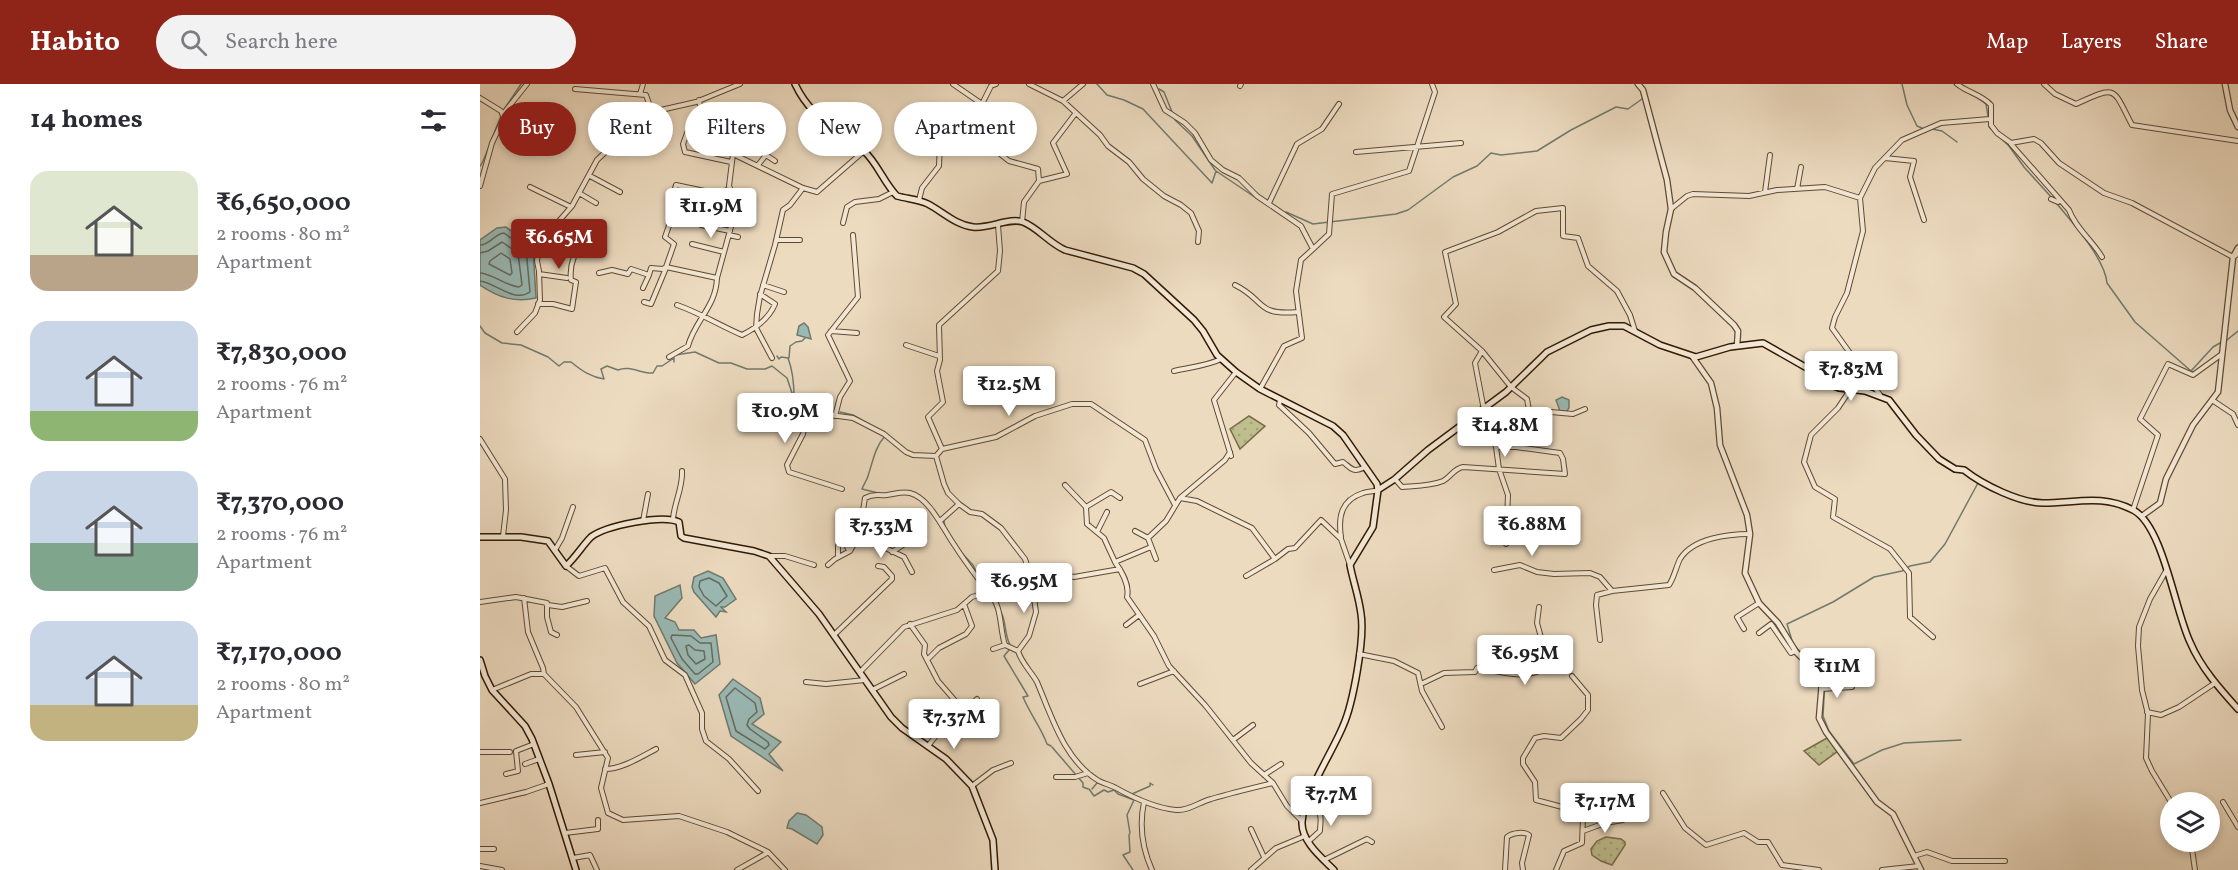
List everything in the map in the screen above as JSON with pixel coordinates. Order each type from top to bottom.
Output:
[{"type":"main road","points":[[795,84],[805,102]]},
{"type":"main road","points":[[868,156],[897,196],[919,200],[960,223],[973,227],[998,225],[1016,220],[1065,250],[1133,268],[1144,274],[1203,331],[1221,359],[1236,372],[1260,389],[1333,426],[1343,435],[1377,484],[1373,527],[1350,566],[1362,616],[1359,654],[1350,704],[1344,724],[1308,800],[1302,821],[1307,838],[1334,870]]},
{"type":"main road","points":[[1378,490],[1481,412],[1547,352],[1591,330],[1609,326],[1624,326],[1660,345],[1696,357],[1737,343],[1763,343],[1807,368],[1828,384],[1850,390],[1865,391],[1889,400],[1916,435],[1939,459],[2019,499],[2044,503],[2098,499],[2133,510],[2145,518],[2152,531],[2190,644],[2215,683],[2238,709]]},
{"type":"main road","points":[[480,537],[503,536],[548,541],[566,566],[593,536],[643,521],[673,519],[679,522],[681,536],[684,538],[754,550],[769,556],[819,614],[872,690],[902,728],[946,759],[972,786],[993,840],[995,870]]},
{"type":"main road","points":[[480,660],[492,690],[525,726],[534,744],[576,870]]},
{"type":"street","points":[[513,102],[527,84]]},
{"type":"street","points":[[640,94],[643,84]]},
{"type":"street","points":[[673,107],[699,100],[740,84]]},
{"type":"street","points":[[953,84],[979,102]]},
{"type":"street","points":[[983,102],[991,86],[996,84]]},
{"type":"street","points":[[1029,84],[1063,101],[1100,135],[1108,146],[1130,162],[1155,189],[1191,213],[1199,231],[1198,242]]},
{"type":"street","points":[[1063,101],[1083,84]]},
{"type":"street","points":[[1153,84],[1165,110],[1185,123],[1195,133],[1211,160],[1223,170],[1239,178],[1257,196],[1301,226],[1313,249]]},
{"type":"street","points":[[1260,389],[1284,346],[1302,338],[1296,291],[1301,260],[1329,234],[1332,194],[1409,171],[1435,92],[1432,84]]},
{"type":"street","points":[[1638,84],[1644,90],[1667,180],[1671,209],[1664,252],[1674,274],[1695,288],[1729,318],[1738,332],[1737,343]]},
{"type":"street","points":[[1957,84],[1963,89],[1978,94],[1991,105],[1991,125],[1997,133],[2011,143],[2069,210],[2073,222],[2094,242],[2103,257]]},
{"type":"street","points":[[2044,84],[2055,94],[2076,104],[2107,91],[2114,92],[2132,125],[2238,141]]},
{"type":"street","points":[[2225,84],[2230,110],[2238,127]]},
{"type":"street","points":[[575,88],[627,95],[646,95],[648,102]]},
{"type":"street","points":[[480,98],[498,111]]},
{"type":"street","points":[[699,100],[704,128],[689,128],[683,144],[684,152],[732,162]]},
{"type":"street","points":[[1269,203],[1297,144],[1322,129],[1340,104]]},
{"type":"street","points":[[1022,222],[1024,201],[1039,181],[1067,174],[1053,144],[1075,114]]},
{"type":"street","points":[[1880,396],[1832,328],[1847,293],[1863,231],[1860,198],[1875,168],[1902,140],[1941,123],[1990,119]]},
{"type":"street","points":[[480,186],[492,142],[498,130]]},
{"type":"street","points":[[2011,143],[2034,139],[2041,143],[2059,163],[2103,193],[2132,203],[2236,255]]},
{"type":"street","points":[[1356,152],[1417,148],[1461,142]]},
{"type":"street","points":[[758,165],[766,155],[775,161]]},
{"type":"street","points":[[1765,192],[1770,155]]},
{"type":"street","points":[[518,332],[535,313],[538,304],[540,295],[537,261],[539,244],[571,207],[597,160],[602,156]]},
{"type":"street","points":[[669,357],[688,346],[690,338],[716,292],[717,278],[732,223],[730,188],[733,156]]},
{"type":"street","points":[[738,156],[803,188],[817,192],[857,156]]},
{"type":"street","points":[[919,200],[922,188],[939,166],[939,156]]},
{"type":"street","points":[[1003,156],[1009,161],[1038,169],[1039,181]]},
{"type":"street","points":[[1884,158],[1914,161],[1910,177],[1924,220]]},
{"type":"street","points":[[1797,189],[1801,167]]},
{"type":"street","points":[[590,176],[620,192]]},
{"type":"street","points":[[644,302],[651,304],[674,244],[665,237],[677,203],[671,201],[676,185],[714,193],[722,193],[730,188]]},
{"type":"street","points":[[530,187],[571,207]]},
{"type":"street","points":[[1671,209],[1687,195],[1749,196],[1765,192],[1825,187],[1860,198]]},
{"type":"street","points":[[772,358],[756,328],[760,294],[783,210],[790,205],[803,188]]},
{"type":"street","points":[[843,223],[846,207],[855,202],[879,199],[893,192]]},
{"type":"street","points":[[579,193],[596,203]]},
{"type":"street","points":[[2051,199],[2058,202]]},
{"type":"street","points":[[1585,409],[1573,414],[1529,410],[1527,399],[1511,387],[1482,351],[1444,317],[1456,304],[1445,252],[1498,232],[1536,211],[1563,208],[1563,236],[1578,238],[1588,266],[1617,291],[1630,315],[1635,331]]},
{"type":"street","points":[[538,304],[553,304],[572,309],[576,282],[571,280],[569,266],[586,238],[558,222]]},
{"type":"street","points":[[700,225],[738,237]]},
{"type":"street","points":[[942,449],[928,417],[943,402],[937,371],[939,325],[998,269],[1000,238],[998,225]]},
{"type":"street","points":[[835,416],[840,396],[850,381],[828,335],[858,297],[853,235]]},
{"type":"street","points":[[776,240],[800,240]]},
{"type":"street","points":[[692,244],[724,252]]},
{"type":"street","points":[[2142,516],[2160,503],[2166,479],[2193,425],[2218,392],[2238,248]]},
{"type":"street","points":[[643,288],[651,268],[666,267],[717,278]]},
{"type":"street","points":[[599,273],[612,270],[628,274],[631,269],[649,275]]},
{"type":"street","points":[[539,274],[567,278]]},
{"type":"street","points":[[763,285],[784,292]]},
{"type":"street","points":[[1234,285],[1250,293],[1262,308],[1279,314],[1298,312]]},
{"type":"street","points":[[677,305],[704,315],[711,321],[742,334],[756,328],[772,311],[775,304],[760,294]]},
{"type":"street","points":[[831,331],[857,333]]},
{"type":"street","points":[[906,345],[939,357]]},
{"type":"street","points":[[1482,351],[1476,363],[1481,412],[1496,447],[1499,469],[1508,495],[1506,544]]},
{"type":"street","points":[[2133,510],[2158,435],[2140,419],[2169,364],[2193,375],[2222,354]]},
{"type":"street","points":[[1692,356],[1711,383],[1718,408],[1720,445],[1747,515],[1750,534],[1744,573],[1759,603],[1778,623],[1795,651],[1822,682],[1819,718],[1826,732],[1877,802],[1893,814],[1920,868],[1882,870]]},
{"type":"street","points":[[1174,370],[1198,364],[1210,365],[1221,359]]},
{"type":"street","points":[[1148,538],[1166,520],[1180,498],[1231,454],[1214,400],[1236,372]]},
{"type":"street","points":[[1850,390],[1838,408],[1812,435],[1804,462],[1815,487],[1835,499],[1833,517],[1890,549],[1909,573],[1910,617],[1933,637]]},
{"type":"street","points":[[1280,400],[1280,405],[1310,433],[1335,464],[1343,462],[1353,471],[1365,467]]},
{"type":"street","points":[[2212,400],[2233,414],[2238,425]]},
{"type":"street","points":[[936,456],[942,449],[996,437],[1035,416],[1072,404],[1090,404],[1145,440],[1156,470],[1175,505]]},
{"type":"street","points":[[842,489],[789,472],[787,469],[803,434],[807,413],[811,411],[853,418],[884,434],[906,452],[913,455],[936,456]]},
{"type":"street","points":[[480,439],[505,479],[506,510],[503,536]]},
{"type":"street","points":[[1395,479],[1401,486],[1406,487],[1443,481],[1456,469],[1463,467],[1565,474],[1560,453],[1516,447],[1496,447]]},
{"type":"street","points":[[936,456],[948,493],[970,512],[982,514],[1001,528],[1025,559],[1031,577],[1036,612],[1029,636],[1018,651]]},
{"type":"street","points":[[673,519],[682,471]]},
{"type":"street","points":[[1065,485],[1086,507],[1087,524],[1104,538],[1120,569],[1128,592],[1127,597],[1154,636],[1169,666],[1205,705],[1251,763],[1273,783],[1287,806],[1302,821]]},
{"type":"street","points":[[1350,566],[1341,539],[1339,518],[1348,502],[1365,492],[1378,490]]},
{"type":"street","points":[[1086,507],[1111,492],[1120,498]]},
{"type":"street","points":[[828,566],[838,556],[850,551],[859,535],[865,498],[873,494],[912,493],[921,498],[940,521],[954,546],[994,598],[1002,622],[1005,645]]},
{"type":"street","points":[[643,521],[648,494]]},
{"type":"street","points":[[1180,498],[1197,501],[1252,528],[1275,559]]},
{"type":"street","points":[[940,521],[959,504]]},
{"type":"street","points":[[555,550],[562,538],[573,507]]},
{"type":"street","points":[[1097,532],[1107,512]]},
{"type":"street","points":[[844,518],[847,525],[845,544],[850,551]]},
{"type":"street","points":[[1246,576],[1284,552],[1295,548],[1320,520],[1326,522],[1341,539]]},
{"type":"street","points":[[1135,531],[1148,538],[1156,559]]},
{"type":"street","points":[[1600,640],[1597,595],[1612,591],[1669,585],[1681,558],[1689,549],[1724,534],[1750,534]]},
{"type":"street","points":[[859,535],[904,557],[912,572]]},
{"type":"street","points":[[892,552],[909,541]]},
{"type":"street","points":[[838,546],[838,556]]},
{"type":"street","points":[[1115,562],[1151,547]]},
{"type":"street","points":[[769,556],[785,556],[814,564]]},
{"type":"street","points":[[1494,570],[1520,565],[1536,572],[1590,573],[1600,578],[1612,591]]},
{"type":"street","points":[[566,566],[579,576],[605,568],[623,602],[649,626],[665,660],[685,675],[702,713],[702,729],[706,741],[729,759],[758,791]]},
{"type":"street","points":[[834,636],[892,579],[888,571],[878,566]]},
{"type":"street","points":[[860,672],[896,633],[910,624],[949,613],[972,597],[1031,577],[1061,571],[1074,578],[1120,569]]},
{"type":"street","points":[[2165,792],[2147,764],[2146,712],[2139,627],[2150,599],[2166,571]]},
{"type":"street","points":[[480,602],[524,597],[562,607],[587,601]]},
{"type":"street","points":[[524,597],[528,632],[544,674],[576,707],[608,758],[601,788],[608,813],[623,820],[679,816],[727,832],[768,852],[785,870]]},
{"type":"street","points":[[1744,629],[1737,617],[1759,603]]},
{"type":"street","points":[[927,660],[939,648],[966,634],[972,626],[964,604]]},
{"type":"street","points":[[548,605],[548,624],[551,632],[557,636]]},
{"type":"street","points":[[1421,684],[1444,674],[1475,672],[1477,668],[1517,675],[1530,675],[1546,668],[1549,666],[1538,623],[1539,607]]},
{"type":"street","points":[[1126,625],[1138,615]]},
{"type":"street","points":[[910,624],[925,645],[924,654],[938,681],[964,711]]},
{"type":"street","points":[[1759,633],[1770,624],[1791,653],[1795,651]]},
{"type":"street","points":[[993,649],[1005,645],[1018,651],[1036,681],[1066,747],[1088,773],[1101,782],[1144,802],[1177,810],[1273,783]]},
{"type":"street","points":[[1359,654],[1394,661],[1418,673],[1422,692],[1442,727]]},
{"type":"street","points":[[1140,684],[1174,671]]},
{"type":"street","points":[[492,690],[531,674],[544,674]]},
{"type":"street","points":[[872,690],[904,674]]},
{"type":"street","points":[[1556,870],[1564,851],[1582,843],[1581,812],[1536,800],[1535,782],[1523,764],[1535,738],[1544,736],[1561,738],[1588,710],[1588,695],[1572,676]]},
{"type":"street","points":[[806,682],[826,684],[865,680]]},
{"type":"street","points":[[2146,712],[2161,715],[2179,707],[2215,683]]},
{"type":"street","points":[[1821,689],[1851,687]]},
{"type":"street","points":[[928,746],[942,728],[955,720],[977,699]]},
{"type":"street","points":[[1233,740],[1253,725]]},
{"type":"street","points":[[506,774],[518,771],[516,751],[534,744]]},
{"type":"street","points":[[605,770],[656,749]]},
{"type":"street","points":[[480,752],[510,752]]},
{"type":"street","points":[[576,755],[604,752]]},
{"type":"street","points":[[525,764],[540,759]]},
{"type":"street","points":[[972,786],[993,770],[1011,764]]},
{"type":"street","points":[[1264,775],[1281,764]]},
{"type":"street","points":[[1056,777],[1075,777],[1088,773]]},
{"type":"street","points":[[480,803],[549,784]]},
{"type":"street","points":[[1663,793],[1685,828],[1706,844],[1744,833],[1758,842],[1768,842],[1782,867],[1819,870]]},
{"type":"street","points":[[1144,802],[1141,819],[1142,834],[1152,870]]},
{"type":"street","points":[[2223,802],[2238,827]]},
{"type":"street","points":[[1251,870],[1276,848],[1307,838],[1320,831],[1321,818],[1316,809]]},
{"type":"street","points":[[564,833],[598,829],[598,820]]},
{"type":"street","points":[[1583,831],[1605,823],[1623,820]]},
{"type":"street","points":[[1251,829],[1264,857]]},
{"type":"street","points":[[1505,870],[1507,837],[1526,833],[1529,835],[1522,863],[1523,870]]},
{"type":"street","points":[[1324,860],[1367,839],[1372,842]]},
{"type":"street","points":[[480,849],[494,849]]},
{"type":"street","points":[[737,870],[768,852]]},
{"type":"street","points":[[1914,856],[1927,852],[1952,861],[2005,861]]},
{"type":"street","points":[[2192,852],[2195,870]]},
{"type":"street","points":[[573,858],[590,855],[597,870]]},
{"type":"street","points":[[480,866],[501,870]]},
{"type":"green space","points":[[1249,416],[1265,426],[1240,449],[1230,429]]},
{"type":"green space","points":[[1827,738],[1838,751],[1819,765],[1804,751]]},
{"type":"green space","points":[[1606,837],[1621,839],[1625,842],[1612,865],[1592,855],[1591,849],[1597,841]]},
{"type":"water","points":[[506,227],[533,247],[536,298],[520,300],[506,298],[480,285],[480,240],[497,228]]},
{"type":"water","points":[[804,323],[808,327],[811,339],[797,335],[799,326]]},
{"type":"water","points":[[1562,397],[1569,400],[1569,408],[1564,415],[1556,400]]},
{"type":"water","points":[[708,571],[723,578],[736,599],[725,607],[721,607],[726,612],[720,611],[716,617],[692,587],[694,577]]},
{"type":"water","points":[[680,585],[682,598],[665,618],[675,622],[679,630],[694,630],[701,638],[716,635],[720,664],[695,684],[677,663],[654,616],[655,596]]},
{"type":"water","points":[[733,679],[760,698],[764,714],[752,724],[781,742],[769,754],[783,771],[731,736],[719,695]]},
{"type":"water","points":[[797,813],[806,815],[822,827],[823,835],[817,844],[787,828],[789,821]]},
{"type":"waterway","points":[[509,102],[521,84]]},
{"type":"waterway","points":[[1097,84],[1107,95],[1143,109],[1212,183],[1216,171],[1271,208]]},
{"type":"waterway","points":[[1902,84],[1907,105],[1917,126],[1922,128]]},
{"type":"waterway","points":[[1954,84],[1966,92]]},
{"type":"waterway","points":[[1159,89],[1164,92],[1172,112]]},
{"type":"waterway","points":[[1975,96],[1986,104],[1988,116]]},
{"type":"waterway","points":[[1286,212],[1313,224],[1396,214],[1408,210],[1453,177],[1477,166],[1491,153],[1501,155],[1537,151],[1571,130],[1616,107],[1628,109],[1642,99]]},
{"type":"waterway","points":[[1175,120],[1192,136],[1215,170]]},
{"type":"waterway","points":[[1989,122],[1989,127],[2009,146],[2024,167],[2052,198]]},
{"type":"waterway","points":[[480,166],[498,123]]},
{"type":"waterway","points":[[1932,129],[1942,131],[1957,142]]},
{"type":"waterway","points":[[2057,204],[2094,252],[2105,273],[2107,283],[2135,322],[2191,371],[2213,347],[2220,343]]},
{"type":"waterway","points":[[480,326],[485,333],[502,343],[521,345],[548,357],[559,366],[564,362],[571,362],[587,373],[604,379],[601,369],[607,366],[618,370],[627,368],[653,373],[657,366],[662,366],[674,358],[674,362]]},
{"type":"waterway","points":[[2227,340],[2238,331]]},
{"type":"waterway","points":[[789,358],[790,346],[805,338]]},
{"type":"waterway","points":[[675,355],[695,352],[719,363],[731,363],[747,369],[765,369],[772,366],[787,378],[795,402],[803,410],[834,411]]},
{"type":"waterway","points":[[777,356],[779,359],[788,358],[793,378],[794,397]]},
{"type":"waterway","points":[[840,412],[853,415],[870,425]]},
{"type":"waterway","points":[[878,493],[862,489],[885,436]]},
{"type":"waterway","points":[[1961,740],[1904,743],[1882,750],[1854,764],[1829,731],[1823,716],[1825,679],[1793,644],[1787,624],[1833,602],[1874,577],[1930,562],[1945,544],[1978,483]]},
{"type":"waterway","points":[[944,521],[945,527]]},
{"type":"waterway","points":[[960,551],[973,565],[978,576],[991,588]]},
{"type":"waterway","points":[[993,593],[997,602]]},
{"type":"waterway","points":[[1001,612],[1011,646]]},
{"type":"waterway","points":[[1009,650],[1004,656],[1028,696],[1023,697],[1047,744],[1051,746]]},
{"type":"waterway","points":[[1052,747],[1083,783],[1083,787],[1088,789]]},
{"type":"waterway","points":[[1092,789],[1097,783]]},
{"type":"waterway","points":[[1132,794],[1150,786],[1150,783],[1153,785]]},
{"type":"waterway","points":[[1089,789],[1094,796],[1104,790],[1108,792],[1114,790],[1134,800],[1127,815],[1130,852],[1123,855],[1133,870]]}]
